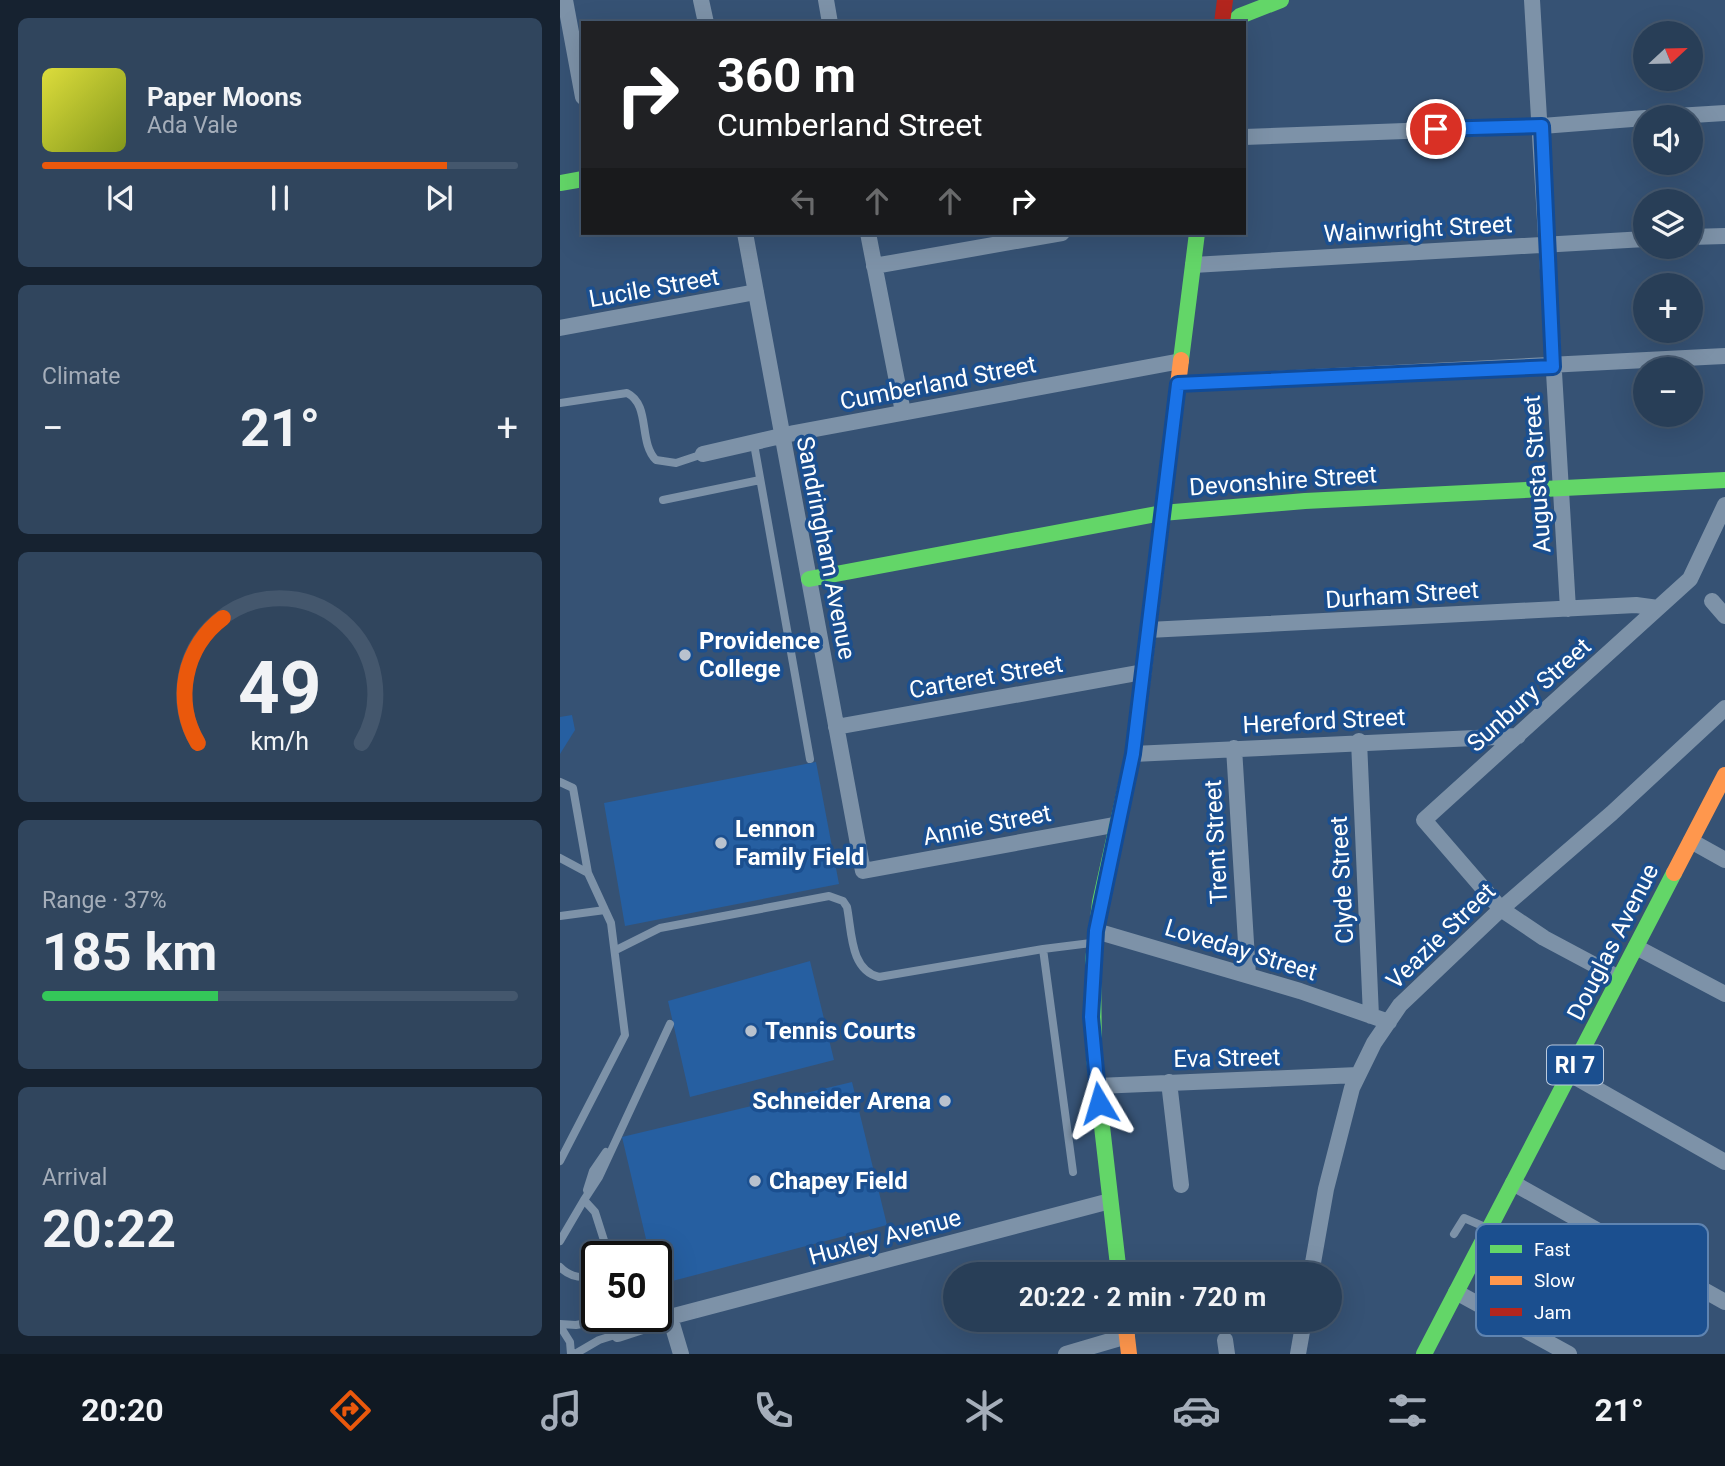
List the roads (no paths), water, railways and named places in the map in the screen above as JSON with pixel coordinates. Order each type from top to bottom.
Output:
[{"type":"main road","points":[[1222,21],[1225,0]]},
{"type":"main road","points":[[1234,21],[1240,16],[1281,0]]},
{"type":"main road","points":[[560,183],[581,179]]},
{"type":"main road","points":[[1118,1262],[1091,1017],[1095,937],[1133,754],[1196,235]]},
{"type":"main road","name":"Devonshire Street","points":[[809,579],[1162,513],[1345,499],[1725,480]]},
{"type":"main road","name":"Douglas Avenue","points":[[1493,1224],[1725,775]]},
{"type":"main road","name":"Douglas Avenue","points":[[1423,1354],[1476,1256]]},
{"type":"main road","points":[[1126,1332],[1129,1354]]},
{"type":"street","points":[[565,0],[581,86]]},
{"type":"street","points":[[701,0],[706,21]]},
{"type":"street","points":[[826,0],[830,21]]},
{"type":"street","name":"Augusta Street","points":[[1532,0],[1542,126],[1568,609]]},
{"type":"street","points":[[1703,114],[1725,113]]},
{"type":"street","points":[[1246,137],[1542,126],[1633,119]]},
{"type":"street","name":"Sandringham Avenue","points":[[745,235],[863,871]]},
{"type":"street","points":[[868,235],[903,412]]},
{"type":"street","points":[[874,266],[1051,235]]},
{"type":"street","points":[[1703,237],[1725,236]]},
{"type":"street","name":"Wainwright Street","points":[[1193,265],[1633,240]]},
{"type":"street","name":"Lucile Street","points":[[560,328],[755,292]]},
{"type":"street","points":[[1178,384],[1553,367],[1725,356]]},
{"type":"street","name":"Cumberland Street","points":[[704,454],[903,412],[1181,361]]},
{"type":"street","name":"Sunbury Street","points":[[1501,909],[1424,820],[1690,579],[1725,505]]},
{"type":"street","points":[[1712,601],[1725,615]]},
{"type":"street","name":"Durham Street","points":[[1148,630],[1636,605],[1658,608]]},
{"type":"street","name":"Carteret Street","points":[[836,727],[1143,672]]},
{"type":"street","name":"Veazie Street","points":[[1313,1262],[1326,1189],[1358,1075],[1374,1043],[1401,1005],[1501,909],[1612,813],[1725,708]]},
{"type":"street","name":"Hereford Street","points":[[1133,754],[1359,741],[1518,736]]},
{"type":"street","name":"Clyde Street","points":[[1359,741],[1371,1016]]},
{"type":"street","name":"Trent Street","points":[[1234,748],[1248,975]]},
{"type":"street","name":"Annie Street","points":[[863,871],[1119,824]]},
{"type":"street","points":[[1691,841],[1725,860]]},
{"type":"street","points":[[1501,909],[1544,938],[1619,978]]},
{"type":"street","name":"Loveday Street","points":[[1095,937],[1248,975],[1389,1022]]},
{"type":"street","points":[[1636,947],[1725,994]]},
{"type":"street","points":[[1570,1074],[1725,1162]]},
{"type":"street","name":"Eva Street","points":[[1097,1086],[1169,1082],[1216,1084],[1358,1075]]},
{"type":"street","points":[[1169,1082],[1181,1185]]},
{"type":"street","points":[[1513,1183],[1586,1224]]},
{"type":"street","name":"Huxley Avenue","points":[[672,1316],[1110,1201]]},
{"type":"street","points":[[1456,1292],[1476,1303]]},
{"type":"street","points":[[1708,1292],[1725,1302]]},
{"type":"street","points":[[672,1324],[681,1354]]},
{"type":"street","points":[[1298,1354],[1302,1332]]},
{"type":"street","points":[[1066,1354],[1127,1336]]},
{"type":"street","points":[[1536,1336],[1569,1354]]},
{"type":"lane","points":[[560,402],[626,393],[638,403],[648,450],[656,460],[676,463],[704,454]]},
{"type":"lane","points":[[754,444],[810,759]]},
{"type":"lane","points":[[663,499],[761,480]]},
{"type":"lane","points":[[560,782],[573,788],[587,873],[605,910],[616,950],[625,1035],[560,1161]]},
{"type":"lane","points":[[560,858],[587,873]]},
{"type":"lane","points":[[616,950],[660,928],[829,896],[844,901],[847,907],[857,961],[863,970],[879,977],[1043,949],[1095,937]]},
{"type":"lane","points":[[560,916],[605,910]]},
{"type":"lane","points":[[1043,949],[1073,1172]]},
{"type":"lane","points":[[560,1241],[599,1177],[670,1024]]},
{"type":"lane","points":[[584,1199],[595,1212],[604,1241]]},
{"type":"lane","points":[[1454,1234],[1464,1218],[1476,1224]]},
{"type":"lane","points":[[560,1268],[567,1274],[581,1278]]},
{"type":"lane","points":[[560,1325],[581,1325]]},
{"type":"lane","points":[[560,1325],[570,1342],[573,1354],[609,1332]]},
{"type":"place","name":"Providence College","points":[[685,655]]},
{"type":"place","name":"Lennon Family Field","points":[[721,843]]},
{"type":"place","name":"Tennis Courts","points":[[751,1031]]},
{"type":"place","name":"Schneider Arena","points":[[945,1101]]},
{"type":"place","name":"Chapey Field","points":[[755,1181]]}]
